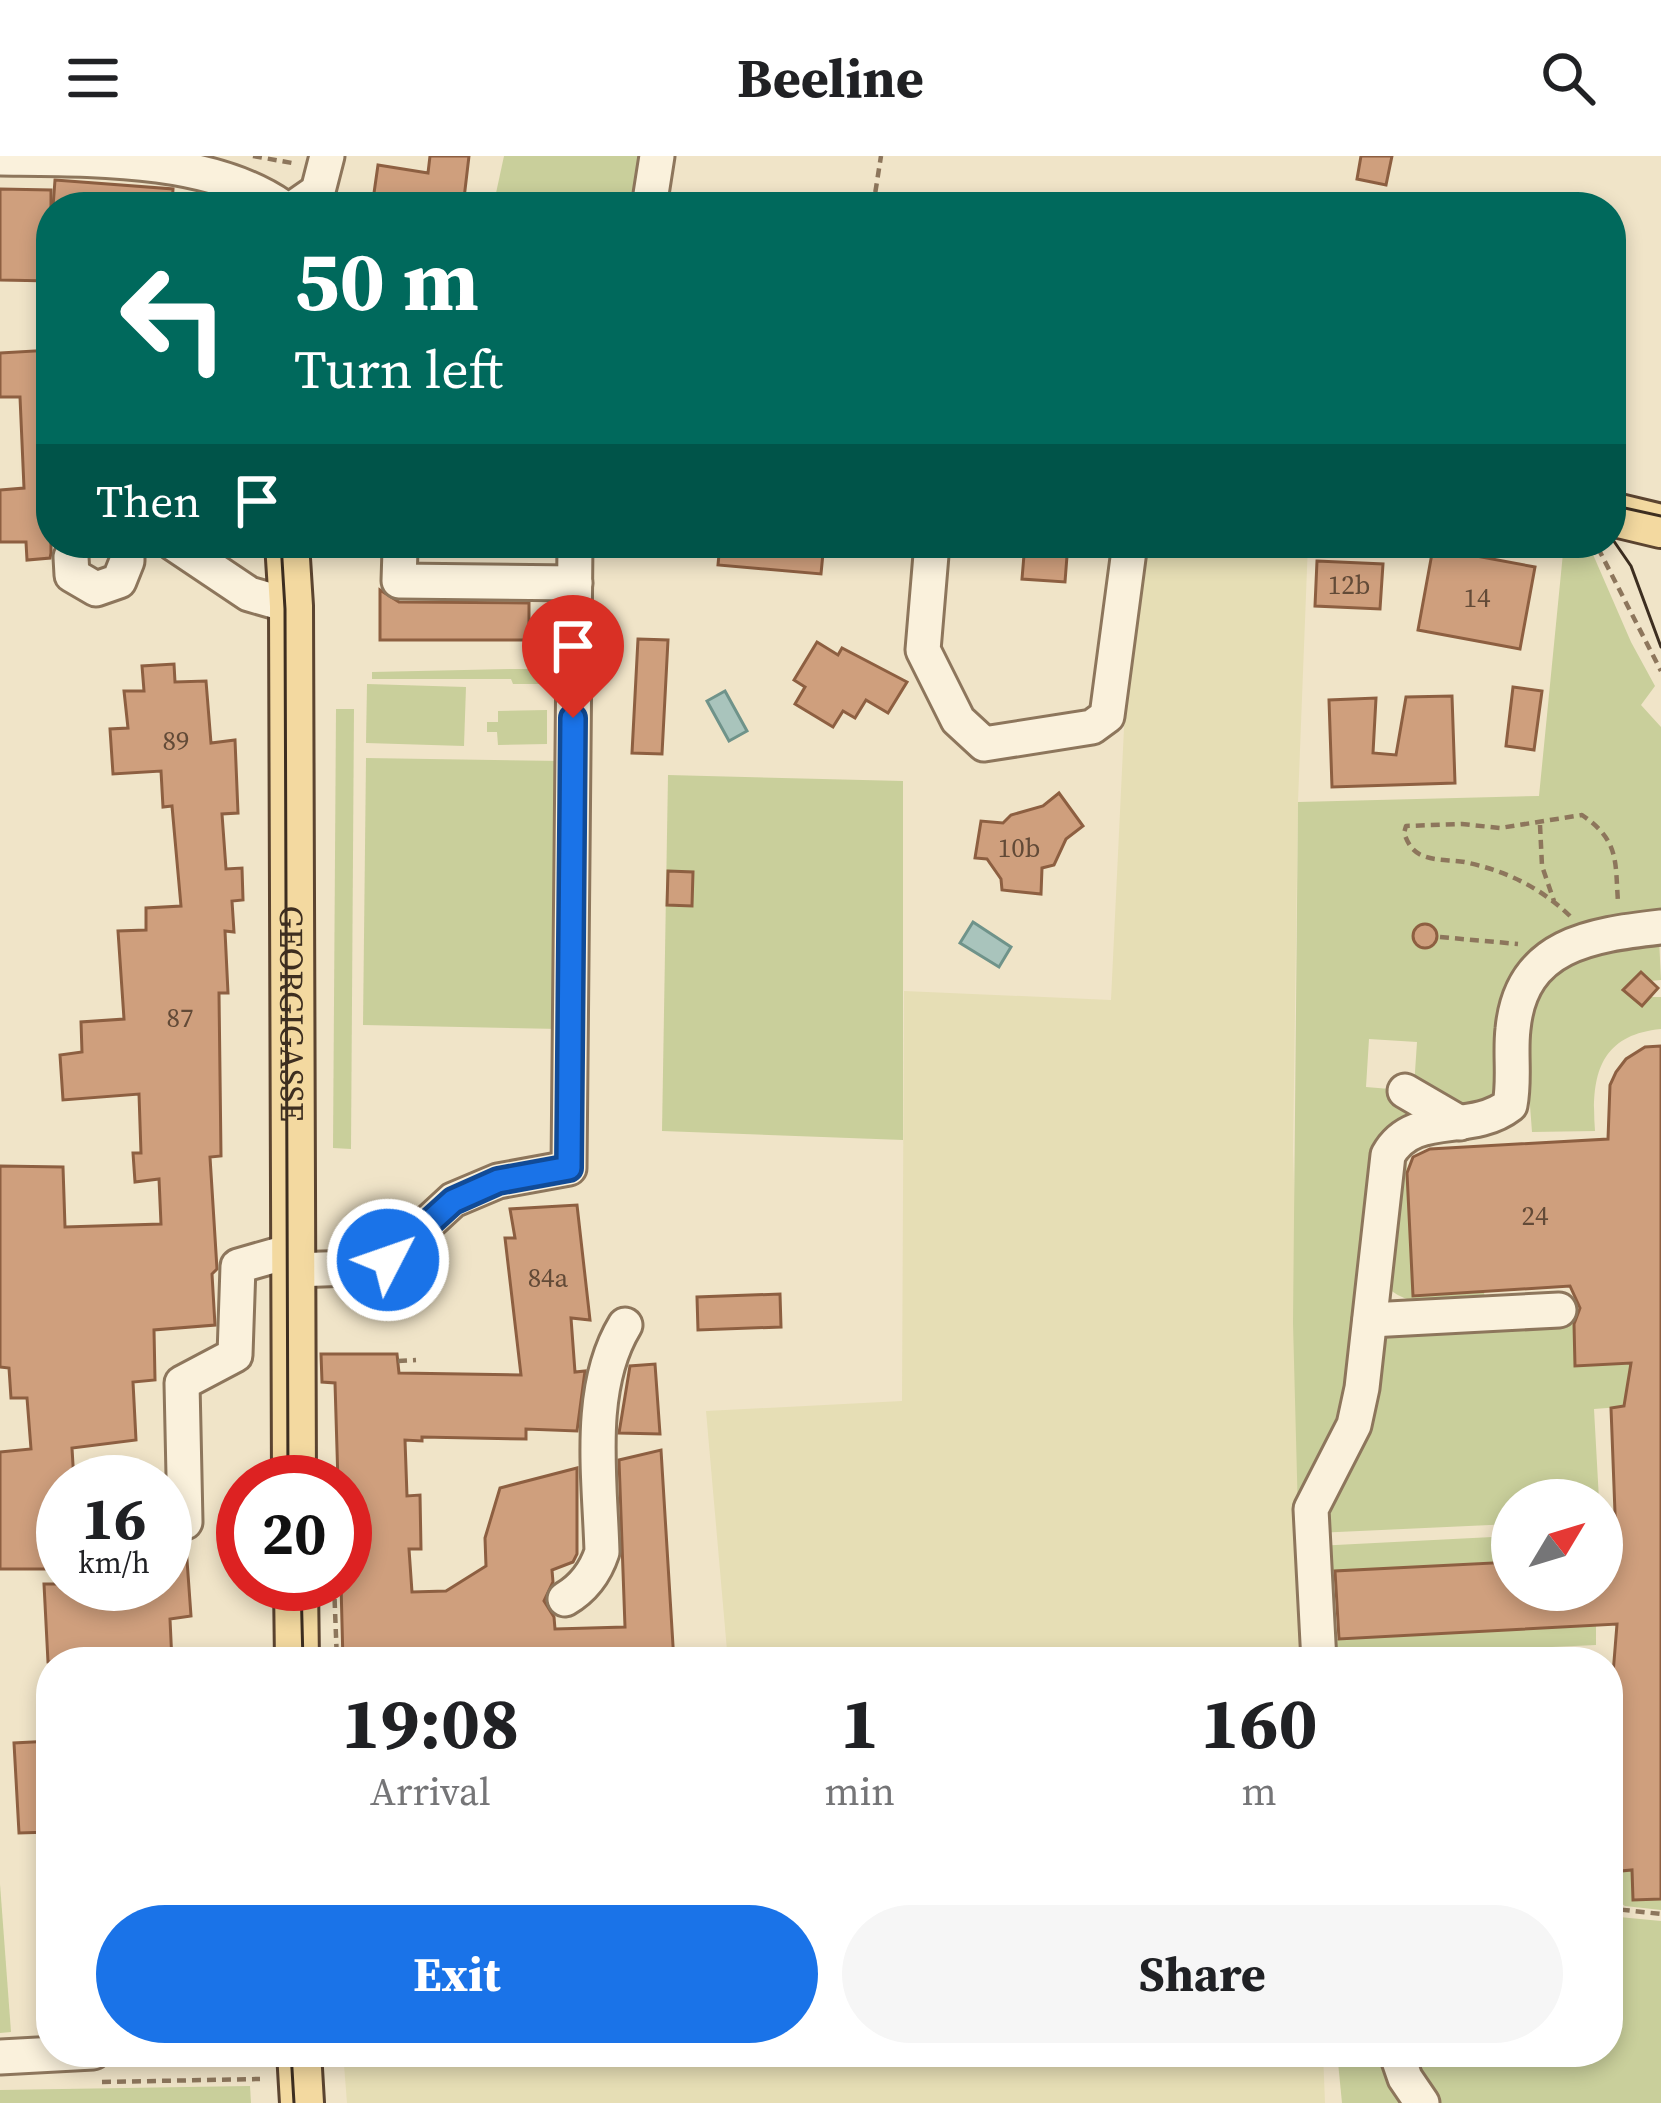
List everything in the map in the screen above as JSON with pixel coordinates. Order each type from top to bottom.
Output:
[{"type":"main road","points":[[1626,518],[1661,526]]},
{"type":"main road","name":"GEORGIGASSE","points":[[288,558],[295,1455]]},
{"type":"main road","points":[[296,1611],[297,1647]]},
{"type":"main road","points":[[300,2067],[302,2103]]},
{"type":"street","points":[[652,192],[657,156]]},
{"type":"street","points":[[0,158],[178,165],[234,178],[257,192]]},
{"type":"street","points":[[315,192],[316,162]]},
{"type":"street","points":[[71,558],[72,575],[96,589],[119,581],[128,558]]},
{"type":"street","points":[[195,558],[249,594],[291,606]]},
{"type":"street","points":[[400,558],[399,581],[574,583]]},
{"type":"street","points":[[184,1455],[182,1382],[235,1355],[238,1266],[294,1260],[351,1268],[388,1260],[453,1201],[498,1181],[569,1168],[575,558]]},
{"type":"street","points":[[931,558],[923,650],[958,721],[984,744],[1092,727],[1107,716],[1128,558]]},
{"type":"street","points":[[1318,1647],[1311,1509],[1354,1425],[1388,1155],[1397,1138],[1412,1130],[1498,1114],[1510,1105],[1513,1028],[1526,981],[1547,958],[1590,938],[1661,927]]},
{"type":"street","points":[[1405,1090],[1460,1123]]},
{"type":"street","points":[[1370,1320],[1558,1310]]},
{"type":"street","points":[[565,1599],[578,1592],[596,1570],[602,1552],[603,1380],[610,1349],[625,1324]]},
{"type":"street","points":[[0,2057],[36,2061]]},
{"type":"street","points":[[1401,2067],[1422,2103]]},
{"type":"path","points":[[254,156],[316,162]]},
{"type":"path","points":[[875,192],[881,156]]},
{"type":"path","points":[[1602,558],[1661,671]]},
{"type":"path","points":[[1581,927],[1554,901],[1511,876],[1462,861],[1422,856],[1410,848],[1406,826],[1500,828],[1582,814],[1595,824],[1618,864],[1620,912]]},
{"type":"path","points":[[1540,823],[1542,866],[1554,901]]},
{"type":"path","points":[[1440,937],[1509,940],[1547,958]]},
{"type":"path","points":[[398,1360],[416,1360]]},
{"type":"path","points":[[335,1611],[336,1647]]},
{"type":"path","points":[[1623,1911],[1661,1914]]},
{"type":"path","points":[[92,2067],[260,2079]]},
{"type":"shaded area","points":[[1307,558],[1293,1151],[1309,1647],[727,1647],[706,1411],[902,1401],[904,991],[1111,1000],[1132,561]]},
{"type":"shaded area","points":[[344,2067],[1324,2067],[1325,2103],[347,2103]]},
{"type":"green space","points":[[504,156],[639,156],[633,192],[496,192]]},
{"type":"green space","points":[[1563,558],[1595,558],[1655,686],[1641,705],[1661,727],[1661,920],[1562,939],[1500,1089],[1490,1100],[1460,1113],[1414,1087],[1417,1042],[1369,1039],[1366,1087],[1390,1089],[1437,1117],[1403,1121],[1350,1403],[1298,1515],[1293,1323],[1298,802],[1539,796]]},
{"type":"green space","points":[[545,669],[545,684],[513,684],[511,679],[372,679],[372,672]]},
{"type":"green space","points":[[367,684],[466,687],[464,746],[366,743]]},
{"type":"green space","points":[[336,709],[354,709],[351,1149],[333,1148]]},
{"type":"green space","points":[[547,710],[547,744],[498,745],[497,732],[487,732],[487,722],[498,722],[498,711]]},
{"type":"green space","points":[[366,758],[563,761],[560,1029],[363,1025]]},
{"type":"green space","points":[[668,775],[903,781],[903,1140],[662,1131]]},
{"type":"green space","points":[[1659,938],[1661,980],[1650,981],[1641,973],[1623,990],[1642,1006],[1650,997],[1661,997],[1661,1029],[1624,1040],[1603,1062],[1595,1094],[1595,1131],[1532,1132],[1523,1013],[1560,958]]},
{"type":"green space","points":[[1406,1150],[1413,1295],[1483,1291],[1486,1298],[1421,1302],[1387,1287],[1390,1214]]},
{"type":"green space","points":[[1573,1313],[1576,1366],[1656,1362],[1648,1405],[1594,1409],[1598,1479],[1491,1479],[1491,1525],[1316,1533],[1384,1335]]},
{"type":"green space","points":[[1491,1537],[1491,1562],[1332,1571],[1335,1639],[1596,1625],[1596,1645],[1328,1644],[1316,1546]]},
{"type":"green space","points":[[1632,1870],[1661,1899],[1661,1910],[1625,1906],[1623,1871]]},
{"type":"green space","points":[[0,1884],[11,2032],[0,2033]]},
{"type":"green space","points":[[1623,1917],[1661,1921],[1661,2103],[1427,2103],[1409,2067],[1623,2067]]},
{"type":"green space","points":[[1338,2067],[1399,2067],[1417,2103],[1342,2103]]},
{"type":"green space","points":[[250,2086],[251,2103],[0,2103],[0,2090]]},
{"type":"water","points":[[725,691],[747,731],[729,741],[707,701]]},
{"type":"water","points":[[973,922],[1011,947],[999,967],[960,943]]},
{"type":"building","points":[[430,156],[469,156],[465,192],[374,192],[378,165],[428,173]]},
{"type":"building","points":[[1361,156],[1392,156],[1386,185],[1357,179]]},
{"type":"building","points":[[55,180],[173,189],[173,192],[54,192]]},
{"type":"building","points":[[0,189],[51,190],[36,192],[36,281],[0,280]]},
{"type":"building","points":[[36,351],[36,558],[50,558],[27,560],[26,542],[0,542],[0,490],[24,488],[20,397],[0,397],[0,353]]},
{"type":"building","points":[[719,558],[823,558],[821,574],[718,565]]},
{"type":"building","points":[[1024,558],[1067,558],[1065,582],[1022,579]]},
{"type":"building","points":[[1431,558],[1487,558],[1535,567],[1520,649],[1418,630]]},
{"type":"building","points":[[1317,561],[1383,564],[1380,609],[1315,606]]},
{"type":"building","points":[[380,590],[399,602],[529,603],[529,640],[380,640]]},
{"type":"building","points":[[638,639],[668,640],[662,754],[632,753]]},
{"type":"building","points":[[817,642],[838,655],[842,648],[907,682],[888,713],[866,700],[855,718],[843,711],[833,727],[795,704],[805,687],[794,680]]},
{"type":"building","points":[[174,664],[175,682],[206,681],[211,743],[235,740],[238,813],[222,814],[226,869],[242,868],[243,900],[232,901],[234,932],[225,931],[228,993],[219,993],[221,1156],[210,1157],[217,1269],[212,1274],[215,1325],[154,1330],[155,1380],[133,1382],[136,1440],[72,1448],[72,1455],[36,1455],[36,1569],[0,1569],[0,1452],[31,1449],[27,1398],[11,1398],[9,1368],[0,1367],[0,1166],[63,1167],[65,1227],[161,1224],[159,1179],[135,1182],[133,1153],[141,1153],[139,1094],[63,1100],[60,1055],[82,1052],[81,1022],[124,1019],[118,931],[146,930],[146,908],[181,906],[172,806],[163,807],[161,771],[113,774],[110,729],[128,728],[124,691],[144,691],[142,666]]},
{"type":"building","points":[[1513,687],[1542,691],[1534,750],[1506,746]]},
{"type":"building","points":[[1452,696],[1455,783],[1332,787],[1329,700],[1376,698],[1373,753],[1396,755],[1406,697]]},
{"type":"building","points":[[1059,793],[1083,826],[1066,839],[1054,865],[1042,868],[1041,894],[1002,890],[1001,879],[987,859],[975,858],[981,821],[1003,823],[1011,815],[1043,806]]},
{"type":"building","points":[[668,871],[693,872],[692,906],[667,905]]},
{"type":"building","points":[[1425,924],[1434,927],[1434,945],[1425,948],[1416,945],[1413,936],[1416,927]]},
{"type":"building","points":[[1641,972],[1658,988],[1642,1006],[1623,990]]},
{"type":"building","points":[[1661,1046],[1661,1899],[1633,1900],[1632,1870],[1623,1871],[1623,1647],[1615,1647],[1617,1624],[1339,1639],[1335,1571],[1491,1563],[1491,1611],[1623,1611],[1623,1479],[1614,1479],[1611,1408],[1624,1406],[1631,1363],[1575,1366],[1574,1324],[1580,1308],[1570,1286],[1413,1296],[1407,1173],[1413,1157],[1430,1149],[1608,1139],[1610,1085],[1626,1059],[1645,1047]]},
{"type":"building","points":[[577,1205],[590,1320],[571,1318],[575,1372],[585,1371],[577,1431],[526,1429],[526,1439],[405,1440],[407,1496],[420,1495],[421,1549],[409,1549],[412,1592],[446,1591],[486,1566],[485,1538],[500,1488],[577,1468],[577,1554],[573,1562],[552,1570],[553,1582],[544,1601],[555,1629],[625,1627],[619,1460],[661,1450],[673,1647],[343,1647],[342,1611],[372,1611],[372,1455],[337,1455],[335,1383],[322,1382],[321,1354],[397,1354],[399,1373],[521,1375],[505,1238],[515,1238],[510,1209]]},
{"type":"building","points":[[780,1294],[781,1327],[698,1330],[697,1297]]},
{"type":"building","points":[[655,1364],[660,1434],[619,1433],[630,1366]]},
{"type":"building","points":[[45,1611],[191,1611],[191,1616],[170,1619],[171,1647],[47,1647]]},
{"type":"building","points":[[36,1742],[36,1832],[19,1833],[14,1743]]},
{"type":"tram line","points":[[1626,508],[1661,516]]},
{"type":"tram line","points":[[282,558],[288,1455]]},
{"type":"tram line","points":[[1625,558],[1661,647]]},
{"type":"tram line","points":[[302,1611],[303,1647]]},
{"type":"tram line","points":[[292,2067],[294,2103]]},
{"type":"route","points":[[388,1260],[453,1201],[498,1181],[569,1168],[573,718]]}]
